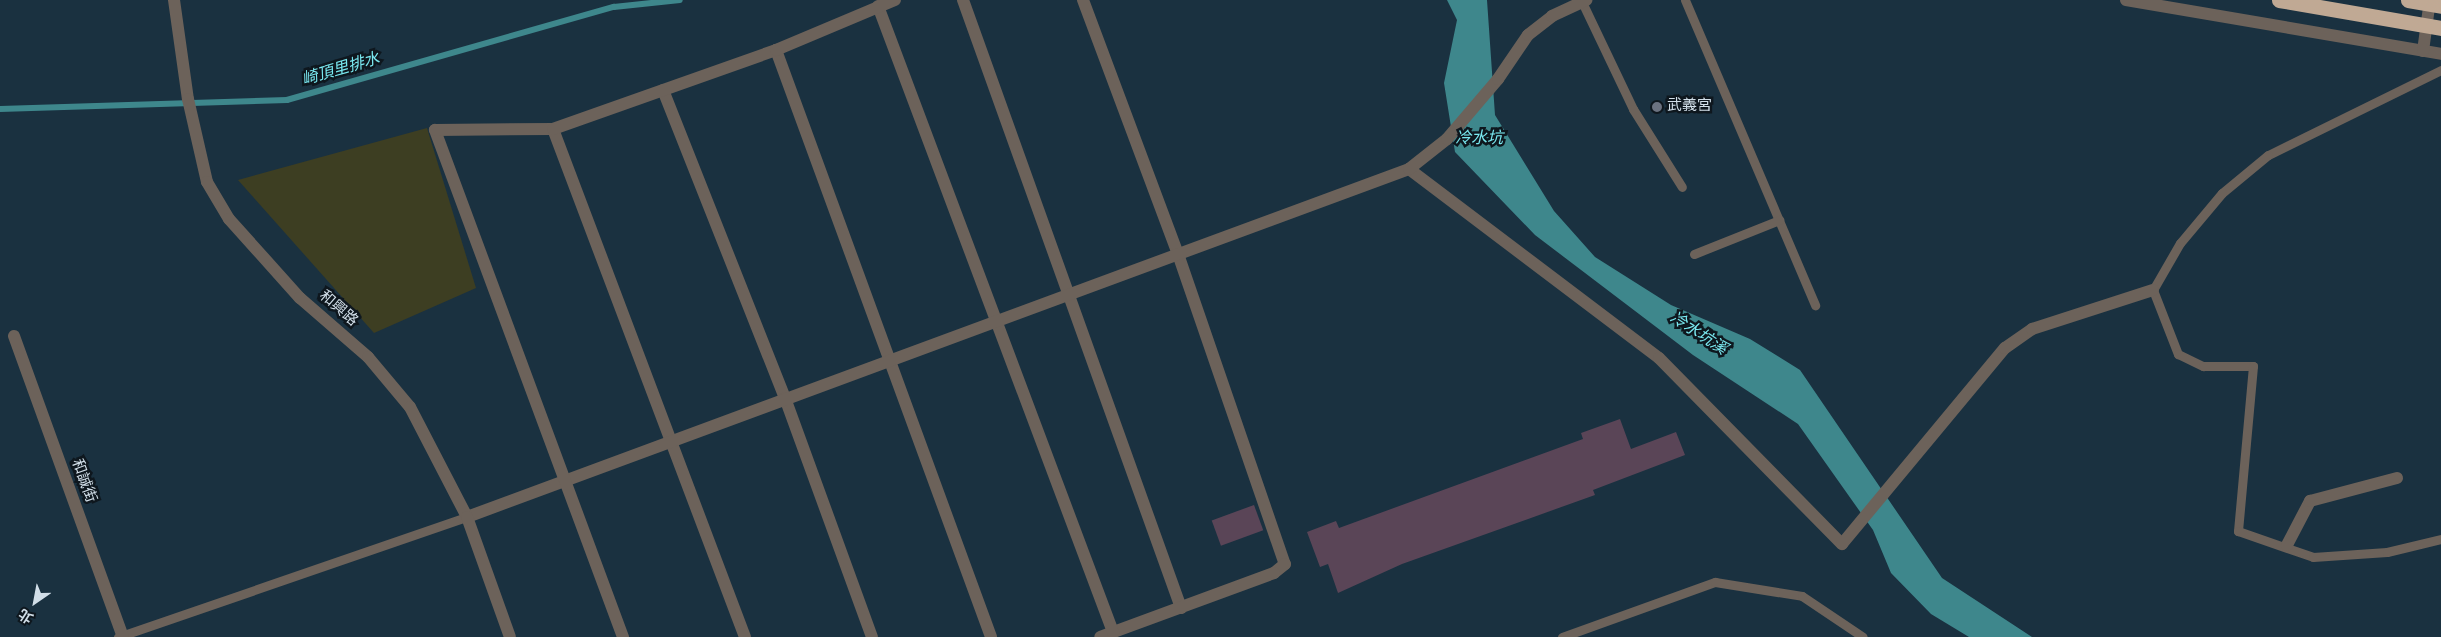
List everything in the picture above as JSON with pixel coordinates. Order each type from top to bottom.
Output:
[{"type":"highway","points":[[2279,0],[2441,28]]},
{"type":"highway","points":[[2408,0],[2441,6]]},
{"type":"street","name":"和興路","points":[[174,0],[196,146],[207,182],[229,219],[300,298],[368,357],[410,407],[466,517],[510,637]]},
{"type":"street","points":[[623,637],[435,130],[553,129],[776,50],[895,0]]},
{"type":"street","points":[[963,0],[1181,608]]},
{"type":"street","points":[[1083,0],[1178,254],[1284,564],[1274,573],[1100,637]]},
{"type":"street","points":[[2126,0],[2147,2],[2441,54]]},
{"type":"street","points":[[2423,51],[2430,0]]},
{"type":"street","points":[[466,517],[564,478],[1409,169],[1446,139],[1498,79],[1528,35],[1552,16],[1584,1]]},
{"type":"street","points":[[878,6],[999,320],[1113,632]]},
{"type":"street","points":[[776,50],[887,360],[991,637]]},
{"type":"street","points":[[663,90],[784,398],[872,637]]},
{"type":"street","points":[[553,129],[672,439],[745,637]]},
{"type":"street","points":[[1409,169],[1659,358],[1842,544],[2005,348],[2032,329],[2154,290]]},
{"type":"street","name":"和誠街","points":[[14,336],[121,636]]},
{"type":"street","points":[[2287,545],[2310,501],[2397,478]]},
{"type":"lane","points":[[1685,0],[1815,305]]},
{"type":"lane","points":[[1584,1],[1633,109],[1682,188]]},
{"type":"lane","points":[[2441,70],[2268,155],[2222,193],[2180,243],[2154,290],[2178,354],[2203,366],[2253,366],[2238,531],[2287,545],[2313,557],[2387,552],[2441,539]]},
{"type":"lane","points":[[1694,254],[1779,220]]},
{"type":"lane","points":[[121,636],[466,517]]},
{"type":"lane","points":[[1562,637],[1715,582],[1802,596],[1863,637]]},
{"type":"shaded area","points":[[427,128],[476,288],[374,333],[238,180]]},
{"type":"water","name":"冷水坑","points":[[1447,0],[1487,0],[1495,115],[1554,211],[1595,257],[1671,305],[1750,339],[1800,370],[1942,578],[2032,637],[1969,637],[1931,614],[1891,573],[1873,530],[1798,424],[1693,355],[1535,235],[1455,152],[1444,83],[1457,20]]},
{"type":"building","points":[[1620,419],[1631,449],[1676,432],[1685,455],[1593,490],[1595,495],[1402,564],[1338,593],[1328,564],[1320,567],[1307,532],[1336,521],[1339,528],[1583,439],[1581,433]]},
{"type":"building","points":[[1254,505],[1263,530],[1221,546],[1212,520]]},
{"type":"waterway","name":"崎頂里排水","points":[[0,109],[287,100],[614,7],[680,0]]},
{"type":"place","name":"武義宮","points":[[1657,107]]},
{"type":"water label","name":"冷水坑溪","points":[[1698,334]]}]
